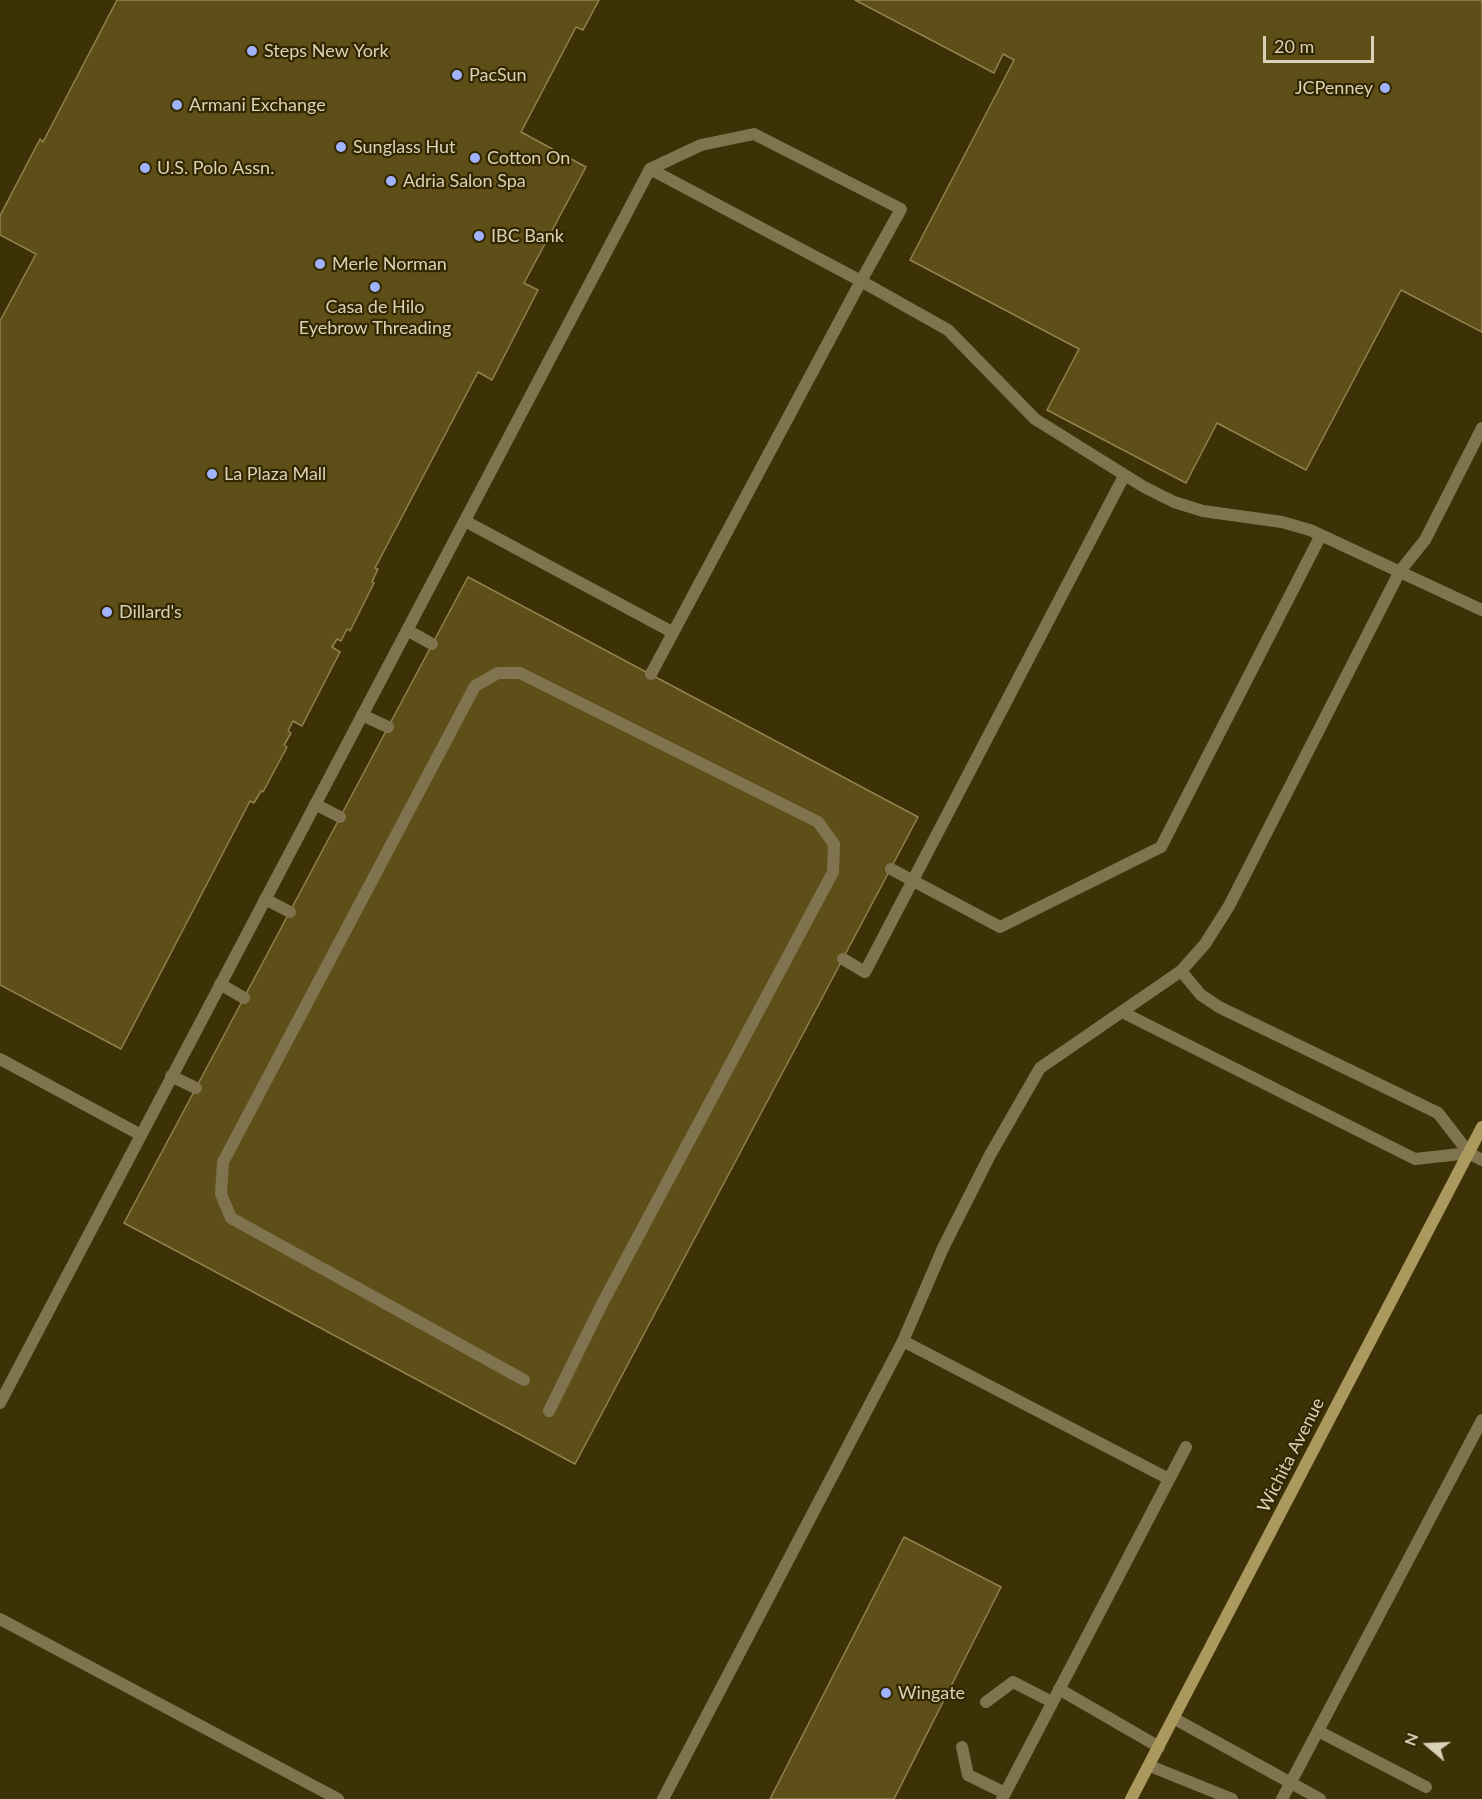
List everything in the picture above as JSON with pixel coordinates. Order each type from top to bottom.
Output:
[{"type":"main road","name":"Wichita Avenue","points":[[1131,1799],[1175,1719],[1482,1127]]},
{"type":"street","points":[[0,1403],[650,169],[701,145],[754,134],[901,209],[651,674]]},
{"type":"street","points":[[650,169],[948,330],[1035,419],[1124,476],[1174,502],[1203,511],[1282,522],[1321,535],[1482,610]]},
{"type":"street","points":[[663,1799],[903,1341],[950,1232],[990,1155],[1041,1068],[1180,971],[1205,944],[1229,906],[1400,571],[1425,540],[1482,428]]},
{"type":"street","points":[[843,959],[865,972],[1124,476]]},
{"type":"street","points":[[465,521],[672,632]]},
{"type":"street","points":[[891,869],[1000,927],[1161,847],[1321,535]]},
{"type":"street","points":[[407,630],[432,644]]},
{"type":"street","points":[[524,1380],[231,1218],[221,1194],[223,1162],[476,686],[498,673],[520,673],[818,822],[834,844],[833,872],[602,1304],[549,1411]]},
{"type":"street","points":[[362,715],[388,727]]},
{"type":"street","points":[[315,804],[340,817]]},
{"type":"street","points":[[265,899],[290,912]]},
{"type":"street","points":[[1180,971],[1201,995],[1220,1007],[1437,1113],[1469,1153],[1482,1160]]},
{"type":"street","points":[[220,984],[244,998]]},
{"type":"street","points":[[1122,1012],[1415,1159],[1469,1153]]},
{"type":"street","points":[[0,1059],[141,1135]]},
{"type":"street","points":[[171,1077],[196,1088]]},
{"type":"street","points":[[903,1341],[1169,1479]]},
{"type":"street","points":[[1282,1799],[1482,1420]]},
{"type":"street","points":[[962,1747],[968,1774],[1003,1796],[1186,1448]]},
{"type":"street","points":[[0,1619],[338,1799]]},
{"type":"street","points":[[986,1701],[1013,1682],[1052,1702]]},
{"type":"street","points":[[1059,1689],[1159,1747]]},
{"type":"street","points":[[1175,1719],[1320,1799]]},
{"type":"street","points":[[1318,1731],[1426,1787]]},
{"type":"street","points":[[1150,1766],[1232,1799]]},
{"type":"building","name":"La Plaza Mall","points":[[117,0],[599,0],[583,30],[576,27],[521,132],[586,167],[524,283],[538,290],[492,380],[478,372],[375,568],[378,569],[372,582],[374,583],[350,631],[347,629],[341,641],[337,639],[332,647],[340,652],[302,726],[293,721],[288,731],[291,733],[284,745],[287,747],[263,792],[261,791],[254,803],[250,801],[121,1049],[0,985],[0,321],[36,254],[0,235],[0,216],[40,139],[43,142]]},
{"type":"building","points":[[855,0],[1482,0],[1482,332],[1401,290],[1306,470],[1217,423],[1186,483],[1047,410],[1079,349],[910,260],[1014,60],[1003,54],[994,73]]},
{"type":"building","points":[[468,577],[918,817],[575,1464],[124,1223]]},
{"type":"building","name":"Wingate","points":[[904,1537],[1001,1587],[894,1799],[770,1799]]},
{"type":"place","name":"Steps New York","points":[[252,51]]},
{"type":"place","name":"PacSun","points":[[457,75]]},
{"type":"place","name":"JCPenney","points":[[1385,88]]},
{"type":"place","name":"Armani Exchange","points":[[177,105]]},
{"type":"place","name":"Sunglass Hut","points":[[341,147]]},
{"type":"place","name":"Cotton On","points":[[475,158]]},
{"type":"place","name":"U.S. Polo Assn.","points":[[145,168]]},
{"type":"place","name":"Adria Salon Spa","points":[[391,181]]},
{"type":"place","name":"IBC Bank","points":[[479,236]]},
{"type":"place","name":"Merle Norman","points":[[320,264]]},
{"type":"place","name":"Casa de Hilo Eyebrow Threading","points":[[375,287]]},
{"type":"place","name":"La Plaza Mall","points":[[212,474]]},
{"type":"place","name":"Dillard's","points":[[107,612]]},
{"type":"place","name":"Wingate","points":[[886,1693]]}]
